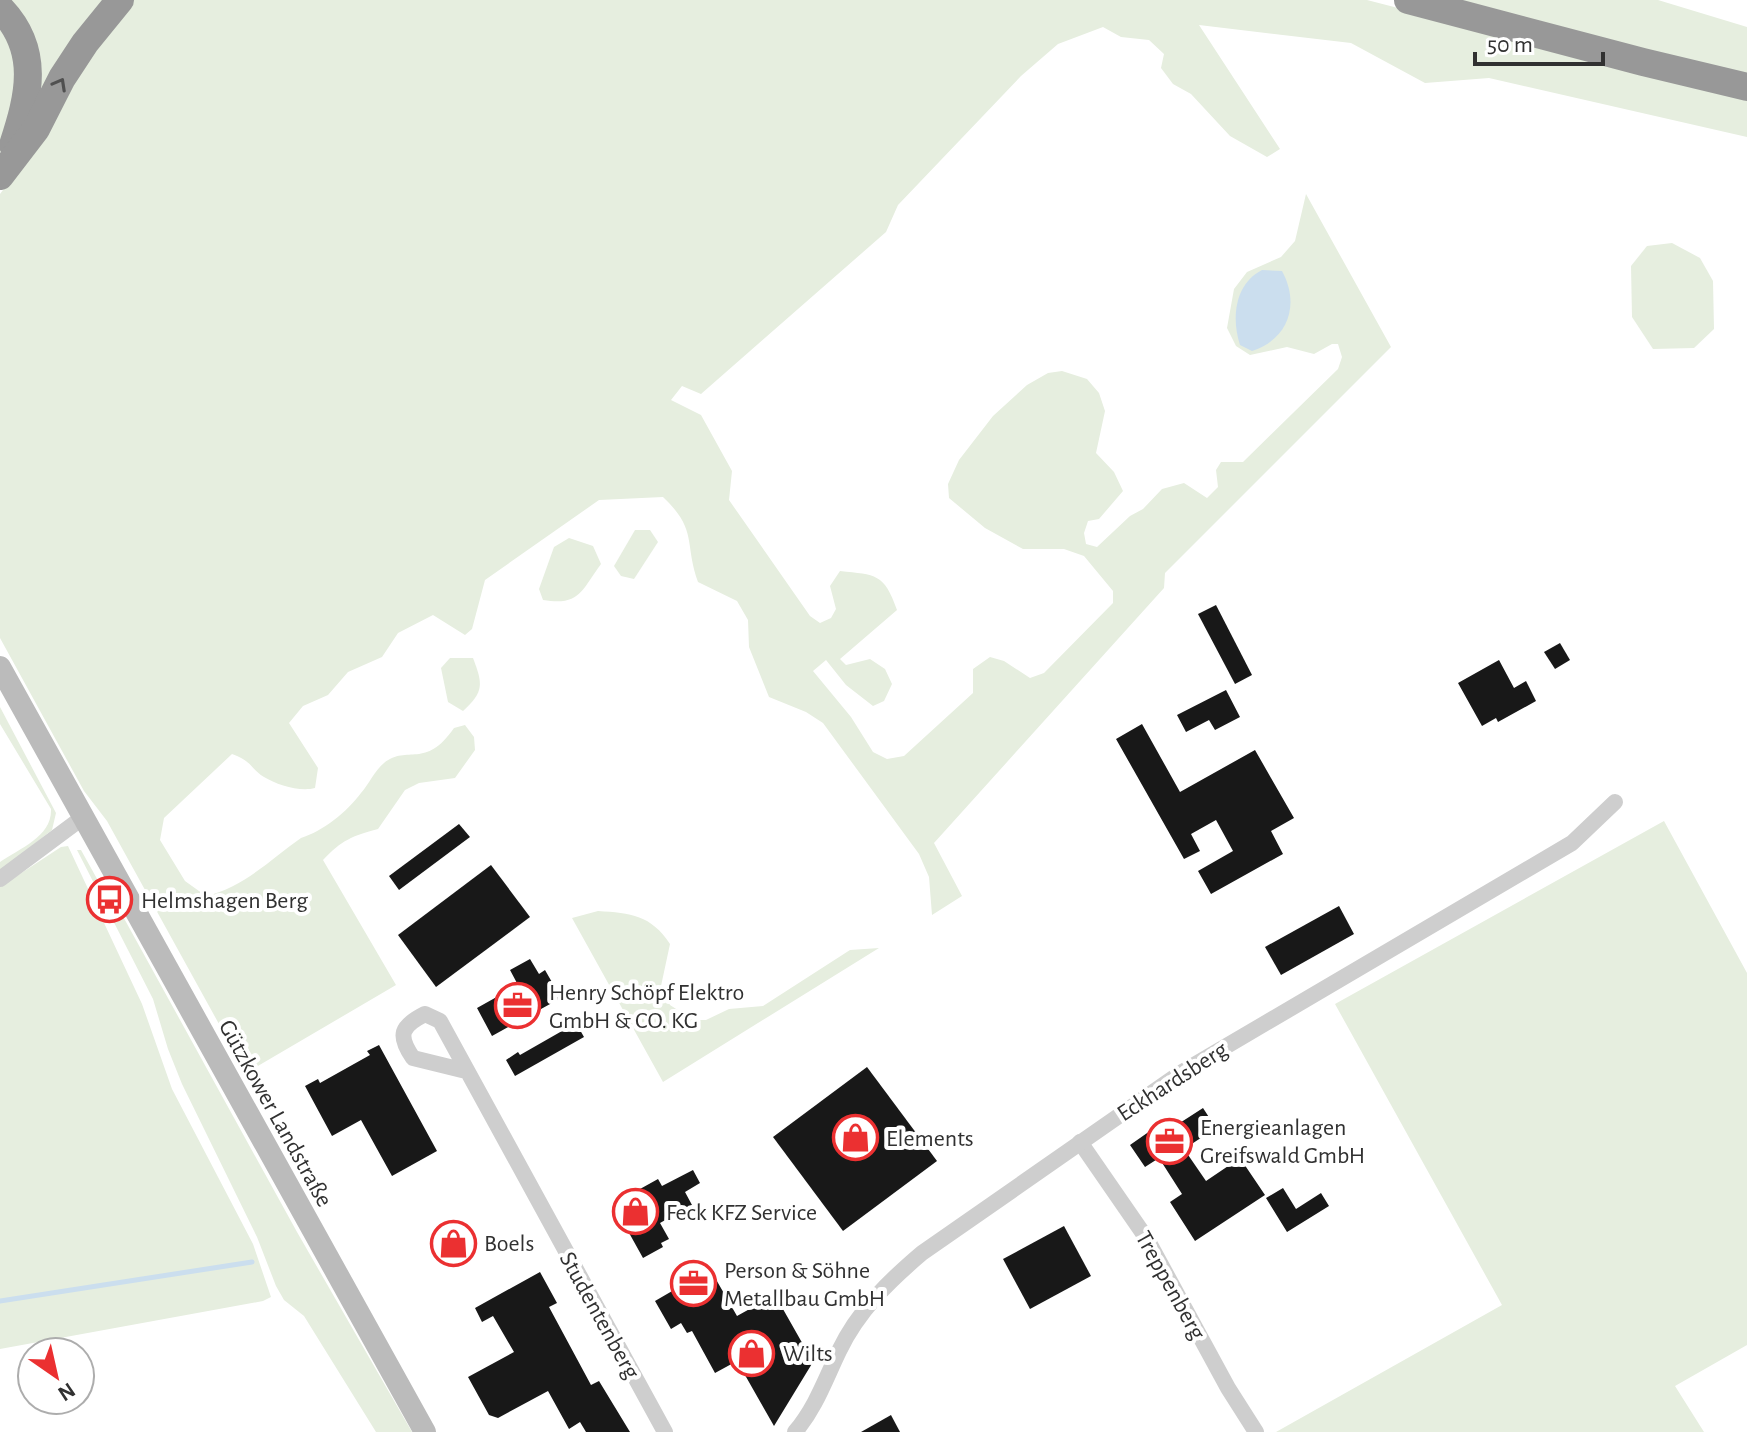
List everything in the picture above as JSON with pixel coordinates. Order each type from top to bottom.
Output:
[{"type":"highway","points":[[1,175],[36,129],[62,78],[85,43],[120,0]]},
{"type":"highway","points":[[1408,0],[1747,87]]},
{"type":"highway","points":[[0,8],[9,17],[18,35],[27,57],[29,76],[26,104],[1,175]]},
{"type":"main road","name":"Gützkower Landstraße","points":[[0,667],[425,1432]]},
{"type":"street","name":"Eckhardsberg","points":[[795,1432],[820,1396],[839,1350],[856,1321],[896,1275],[922,1253],[1179,1074],[1572,843],[1615,802]]},
{"type":"street","points":[[0,879],[82,818]]},
{"type":"street","name":"Studentenberg","points":[[466,1071],[665,1432]]},
{"type":"street","name":"Treppenberg","points":[[1080,1142],[1147,1239],[1228,1388],[1256,1432]]},
{"type":"green space","points":[[0,0],[108,0],[30,126]]},
{"type":"green space","points":[[128,0],[1367,0],[1747,98],[1747,137],[1489,78],[1425,83],[1351,43],[1199,25],[1280,149],[1267,157],[1230,136],[1191,94],[1173,84],[1161,68],[1164,54],[1149,40],[1121,37],[1103,27],[1058,44],[1021,76],[898,205],[886,232],[701,394],[682,386],[671,400],[701,415],[732,471],[729,500],[810,616],[820,623],[831,618],[836,609],[830,586],[840,571],[870,575],[883,582],[888,589],[897,610],[840,659],[846,665],[870,659],[885,669],[892,684],[884,701],[873,706],[846,685],[826,660],[813,671],[851,717],[873,752],[887,759],[904,756],[973,693],[973,669],[990,657],[1004,661],[1030,678],[1044,673],[1113,603],[1113,591],[1084,556],[1064,549],[1023,549],[985,528],[949,498],[948,484],[959,460],[993,416],[1027,385],[1048,373],[1062,371],[1087,379],[1099,393],[1105,411],[1096,453],[1114,472],[1123,491],[1099,519],[1088,521],[1084,533],[1086,544],[1097,547],[1162,489],[1184,483],[1207,498],[1218,487],[1216,470],[1221,462],[1243,462],[1338,369],[1342,357],[1338,344],[1314,354],[1287,347],[1250,355],[1236,346],[1227,328],[1234,289],[1247,272],[1281,257],[1295,241],[1306,194],[1391,347],[1165,573],[1164,588],[934,843],[962,896],[932,915],[929,877],[919,854],[823,723],[806,712],[769,697],[749,647],[748,620],[737,601],[698,582],[686,528],[663,497],[599,500],[485,580],[472,629],[465,635],[433,615],[398,633],[382,657],[348,672],[328,695],[303,706],[289,723],[318,768],[315,788],[275,783],[232,754],[164,818],[160,840],[185,881],[206,896],[244,880],[301,838],[334,820],[355,800],[381,766],[393,758],[434,749],[454,728],[465,725],[474,737],[475,750],[455,778],[419,783],[405,790],[378,829],[348,840],[323,860],[396,985],[246,1073],[107,821],[84,791],[0,638],[0,194],[24,162]]},
{"type":"green space","points":[[1437,0],[1658,0],[1747,27],[1747,78]]},
{"type":"green space","points":[[0,19],[21,62],[5,146],[0,153]]},
{"type":"green space","points":[[1672,243],[1700,258],[1713,281],[1714,329],[1694,348],[1653,349],[1632,317],[1631,266],[1647,246]]},
{"type":"green space","points":[[635,530],[650,530],[658,542],[634,579],[621,576],[614,566]]},
{"type":"green space","points":[[569,538],[593,546],[601,564],[584,589],[572,598],[565,601],[543,600],[539,589],[554,547]]},
{"type":"green space","points":[[450,658],[473,658],[479,675],[478,693],[463,711],[448,702],[441,668]]},
{"type":"green space","points":[[0,707],[56,813],[52,830],[0,871],[0,862],[41,834],[50,819],[51,809],[0,724]]},
{"type":"green space","points":[[1664,821],[1747,973],[1747,1345],[1675,1386],[1704,1432],[1276,1432],[1502,1305],[1335,1004]]},
{"type":"green space","points":[[68,846],[142,1004],[172,1089],[253,1244],[271,1297],[71,1336],[16,1336],[16,1346],[0,1349],[0,887],[61,847]]},
{"type":"green space","points":[[77,850],[81,850],[111,904],[115,902],[297,1232],[412,1432],[376,1432],[304,1316],[284,1300],[257,1237],[182,1084],[153,999]]},
{"type":"green space","points":[[598,911],[639,917],[663,934],[670,944],[661,986],[670,1005],[693,1020],[706,1020],[729,1009],[763,1006],[850,950],[879,948],[663,1082],[572,918]]},
{"type":"water","points":[[1262,270],[1282,271],[1290,296],[1290,308],[1288,319],[1275,338],[1252,351],[1240,345],[1236,313],[1241,292]]},
{"type":"building","points":[[1216,605],[1252,675],[1235,684],[1198,614]]},
{"type":"building","points":[[1560,643],[1570,660],[1555,669],[1544,652]]},
{"type":"building","points":[[1499,660],[1514,688],[1526,681],[1536,701],[1498,722],[1496,718],[1482,726],[1458,683]]},
{"type":"building","points":[[1226,690],[1240,717],[1215,730],[1209,720],[1186,732],[1177,715]]},
{"type":"building","points":[[1142,724],[1180,792],[1255,750],[1294,818],[1271,831],[1283,854],[1211,894],[1198,871],[1233,851],[1216,820],[1191,834],[1200,851],[1184,859],[1116,739]]},
{"type":"building","points":[[459,824],[470,837],[399,890],[389,876]]},
{"type":"building","points":[[491,865],[530,917],[436,987],[398,935]]},
{"type":"building","points":[[1339,906],[1354,934],[1281,975],[1265,947]]},
{"type":"building","points":[[530,959],[539,974],[545,970],[561,998],[492,1036],[477,1008],[518,985],[510,970]]},
{"type":"building","points":[[576,1023],[584,1037],[515,1076],[506,1060]]},
{"type":"building","points":[[379,1045],[437,1151],[392,1176],[361,1120],[332,1136],[305,1086],[318,1079],[320,1083],[370,1055],[367,1051]]},
{"type":"building","points":[[867,1067],[937,1161],[843,1231],[773,1137]]},
{"type":"building","points":[[1203,1108],[1216,1128],[1184,1149],[1206,1181],[1240,1158],[1265,1195],[1195,1241],[1170,1202],[1182,1194],[1159,1158],[1145,1167],[1130,1145],[1150,1131],[1155,1139]]},
{"type":"building","points":[[693,1170],[700,1183],[685,1192],[692,1205],[660,1223],[669,1239],[661,1243],[663,1247],[643,1258],[613,1204],[658,1179],[662,1186]]},
{"type":"building","points":[[1283,1188],[1296,1209],[1321,1193],[1329,1206],[1287,1232],[1266,1198]]},
{"type":"building","points":[[1064,1226],[1091,1276],[1030,1309],[1003,1259]]},
{"type":"building","points":[[710,1269],[737,1316],[775,1295],[813,1362],[774,1426],[737,1361],[715,1373],[692,1331],[687,1333],[681,1323],[671,1329],[655,1301]]},
{"type":"building","points":[[540,1272],[557,1303],[549,1307],[591,1385],[599,1381],[630,1432],[586,1432],[580,1422],[569,1429],[548,1391],[498,1418],[489,1415],[468,1377],[514,1352],[493,1316],[482,1322],[475,1308]]},
{"type":"building","points":[[891,1415],[900,1432],[861,1432]]},
{"type":"waterway","points":[[0,1301],[252,1262]]},
{"type":"place","name":"Helmshagen Berg","points":[[110,900]]},
{"type":"place","name":"Henry Schöpf Elektro GmbH & CO. KG","points":[[518,1006]]},
{"type":"place","name":"Elements","points":[[855,1138]]},
{"type":"place","name":"Energieanlagen Greifswald GmbH","points":[[1169,1141]]},
{"type":"place","name":"Feck KFZ Service","points":[[635,1212]]},
{"type":"place","name":"Boels","points":[[453,1243]]},
{"type":"place","name":"Person & Söhne Metallbau GmbH","points":[[693,1284]]},
{"type":"place","name":"Wilts","points":[[752,1353]]}]
